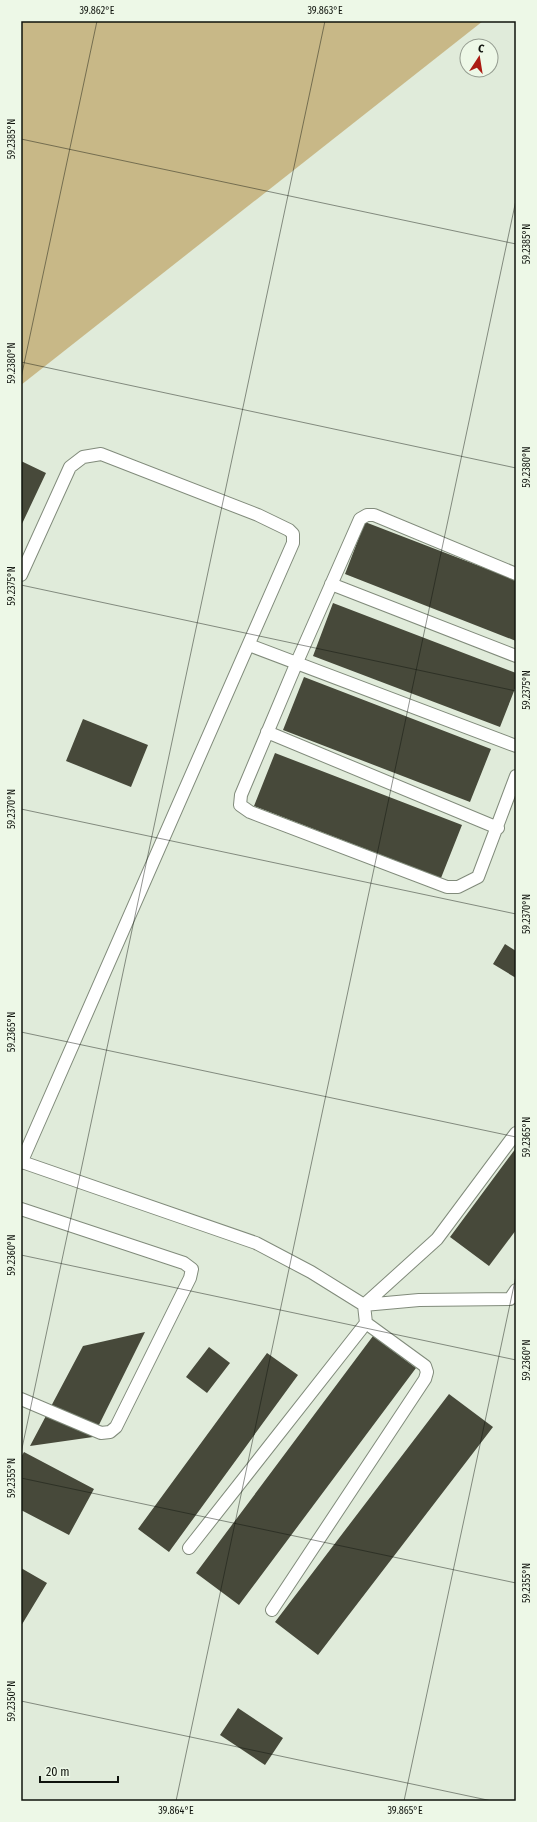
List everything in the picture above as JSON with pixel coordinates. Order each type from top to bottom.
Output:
[{"type":"lane","points":[[21,575],[70,467],[82,457],[101,454],[258,515],[290,530],[293,534],[293,543],[249,645],[21,1163],[256,1243],[311,1272],[364,1305],[419,1300],[510,1299],[516,1290]]},
{"type":"lane","points":[[516,574],[374,515],[367,515],[360,519],[267,732],[241,795],[240,805],[250,812],[447,887],[458,887],[478,877],[498,828],[516,776]]},
{"type":"lane","points":[[331,584],[516,656]]},
{"type":"lane","points":[[249,645],[516,746]]},
{"type":"lane","points":[[267,732],[498,828]]},
{"type":"lane","points":[[364,1305],[437,1239],[516,1133]]},
{"type":"lane","points":[[21,1209],[184,1263],[192,1269],[190,1278],[116,1428],[110,1432],[101,1433],[21,1399]]},
{"type":"lane","points":[[189,1548],[366,1323],[364,1305]]},
{"type":"lane","points":[[272,1610],[425,1379],[427,1372],[425,1366],[366,1323]]},
{"type":"shaded area","points":[[21,21],[483,21],[461,38],[459,38],[459,40],[21,385]]},
{"type":"building","points":[[21,461],[46,473],[21,526]]},
{"type":"building","points":[[365,522],[516,580],[516,641],[345,574]]},
{"type":"building","points":[[333,603],[516,673],[516,686],[500,727],[313,656]]},
{"type":"building","points":[[304,677],[491,749],[470,802],[283,730]]},
{"type":"building","points":[[83,719],[148,745],[131,787],[66,761]]},
{"type":"building","points":[[275,753],[462,825],[441,878],[254,806]]},
{"type":"building","points":[[505,944],[516,951],[516,978],[493,964]]},
{"type":"building","points":[[516,1148],[516,1230],[489,1266],[450,1237]]},
{"type":"building","points":[[145,1332],[93,1437],[30,1446],[83,1346]]},
{"type":"building","points":[[373,1336],[416,1368],[239,1605],[196,1573]]},
{"type":"building","points":[[209,1347],[230,1363],[207,1393],[186,1377]]},
{"type":"building","points":[[267,1353],[298,1375],[169,1552],[138,1529]]},
{"type":"building","points":[[449,1394],[493,1427],[318,1655],[275,1622]]},
{"type":"building","points":[[24,1452],[94,1489],[69,1535],[21,1510],[21,1457]]},
{"type":"building","points":[[21,1568],[47,1583],[21,1626]]},
{"type":"building","points":[[238,1708],[283,1738],[265,1765],[220,1735]]}]
